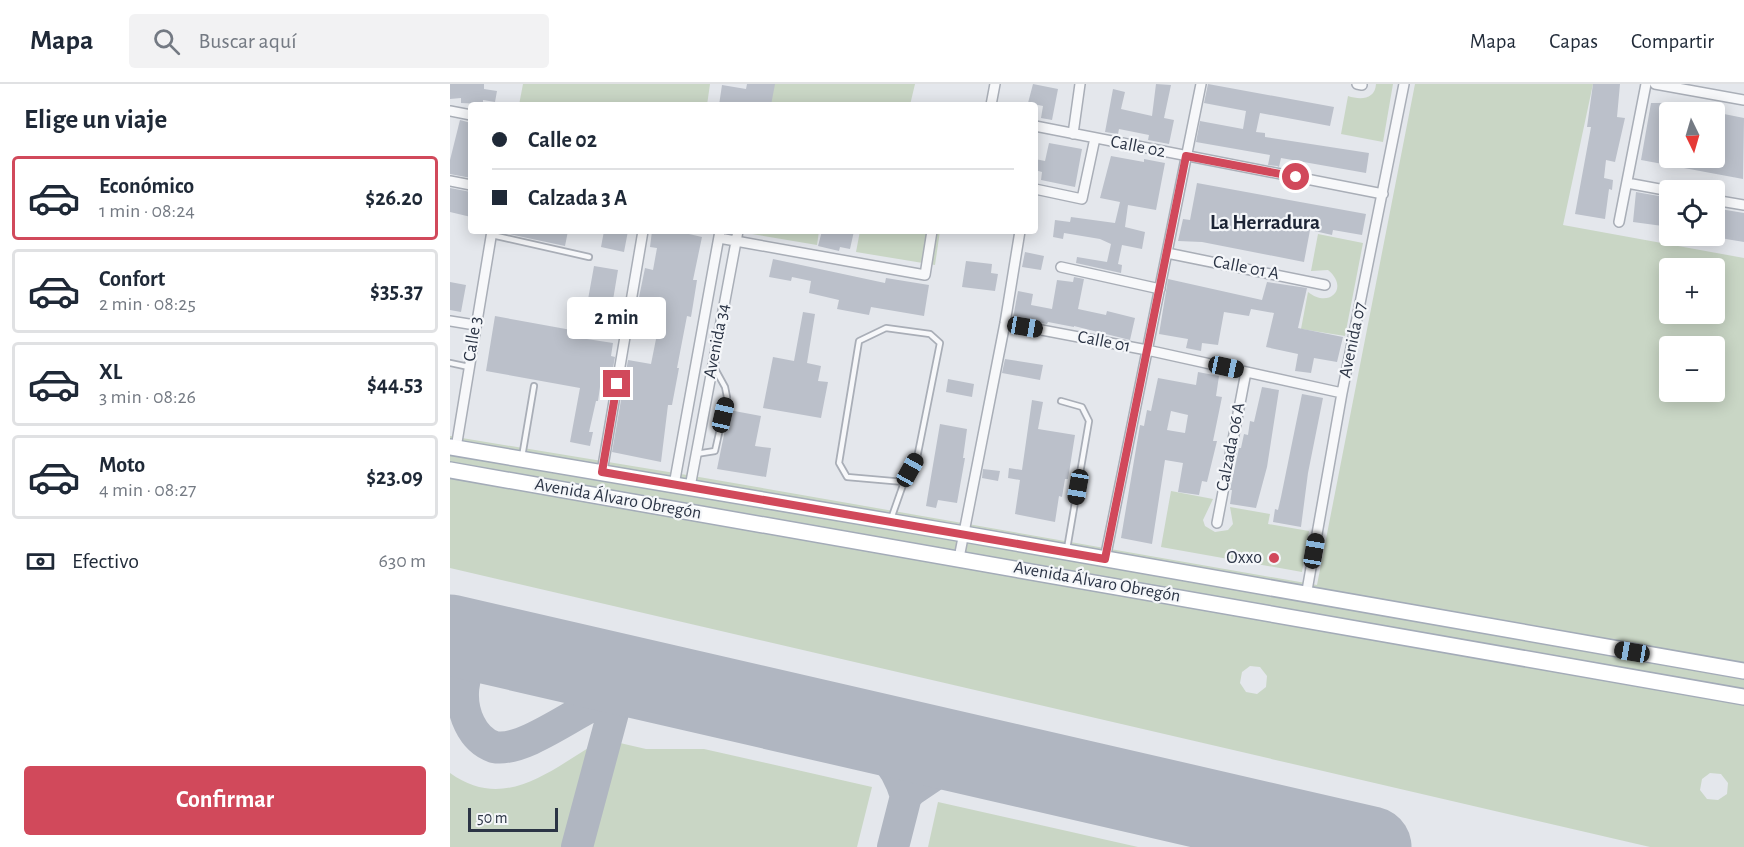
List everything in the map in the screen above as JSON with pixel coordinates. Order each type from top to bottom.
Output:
[{"type":"main road","name":"Avenida Álvaro Obregón","points":[[453,448],[890,521],[1306,596],[1744,671]]},
{"type":"main road","points":[[480,475],[483,453]]},
{"type":"main road","name":"Avenida Álvaro Obregón","points":[[450,470],[1744,697]]},
{"type":"street","points":[[991,102],[994,84]]},
{"type":"street","points":[[1073,134],[1080,84]]},
{"type":"street","points":[[1105,559],[1201,84]]},
{"type":"street","name":"Avenida 07","points":[[1306,596],[1342,393],[1404,84]]},
{"type":"street","points":[[1618,222],[1646,84]]},
{"type":"street","points":[[1655,84],[1744,100]]},
{"type":"street","points":[[450,111],[468,114]]},
{"type":"street","name":"Calle 02","points":[[1038,127],[1383,194]]},
{"type":"street","points":[[1038,190],[1082,199],[1095,138]]},
{"type":"street","points":[[450,181],[468,184]]},
{"type":"street","points":[[1627,183],[1659,189]]},
{"type":"street","points":[[1725,202],[1744,205]]},
{"type":"street","name":"Calle 3","points":[[453,448],[492,234]]},
{"type":"street","points":[[602,472],[642,234]]},
{"type":"street","points":[[719,234],[925,275],[932,234]]},
{"type":"street","name":"Avenida 34","points":[[682,486],[692,386],[719,234]]},
{"type":"street","points":[[959,558],[1005,323],[1020,234]]},
{"type":"street","name":"Avenida 34","points":[[682,486],[696,454],[737,236]]},
{"type":"street","name":"Calle 01 A","points":[[1167,253],[1324,285]]},
{"type":"street","points":[[1061,267],[1160,289]]},
{"type":"street","points":[[450,321],[475,325]]},
{"type":"street","name":"Calle 01","points":[[1005,323],[1147,350],[1342,393]]},
{"type":"street","name":"Calzada 06 A","points":[[1217,523],[1246,372]]},
{"type":"street","points":[[692,386],[708,390]]},
{"type":"lane","points":[[496,234],[589,257]]},
{"type":"lane","points":[[890,521],[904,482],[917,458],[940,343],[930,334],[886,328],[859,341],[839,463],[847,477],[904,482]]},
{"type":"lane","points":[[450,363],[469,367]]},
{"type":"lane","points":[[696,454],[715,451],[727,397],[725,387],[713,365]]},
{"type":"lane","points":[[522,459],[534,386]]},
{"type":"lane","points":[[1061,401],[1082,407],[1089,421],[1067,552]]},
{"type":"green space","points":[[523,84],[710,84],[707,102],[520,102]]},
{"type":"green space","points":[[771,84],[915,84],[911,102],[768,102]]},
{"type":"green space","points":[[1376,84],[1393,84],[1383,142],[1341,134],[1348,96],[1366,98],[1373,93]]},
{"type":"green space","points":[[1415,84],[1593,84],[1563,225],[1659,243],[1659,246],[1678,246],[1744,258],[1744,847],[1650,847],[450,568],[450,436],[1317,585]],"holes":[[[1250,666],[1260,667],[1267,676],[1266,687],[1257,694],[1246,692],[1240,683],[1242,672]],[[1710,773],[1721,774],[1728,783],[1727,794],[1718,800],[1707,799],[1700,790],[1702,779]]]},
{"type":"green space","points":[[752,234],[819,234],[817,245]]},
{"type":"green space","points":[[859,234],[940,234],[935,265],[856,252]]},
{"type":"green space","points":[[1318,234],[1363,243],[1345,336],[1301,329],[1308,292],[1323,298],[1334,294],[1337,289],[1337,283],[1328,270],[1311,271]]},
{"type":"green space","points":[[1171,491],[1213,499],[1203,520],[1205,526],[1215,532],[1228,530],[1233,524],[1230,507],[1270,514],[1268,524],[1309,531],[1302,572],[1161,547]]},
{"type":"green space","points":[[620,743],[646,749],[704,749],[872,787],[857,847],[592,847]]},
{"type":"green space","points":[[593,745],[567,847],[450,847],[450,773],[469,784],[488,789],[506,788],[524,784],[542,776]]},
{"type":"green space","points":[[938,802],[1138,847],[928,847]]},
{"type":"building","points":[[450,84],[484,84],[484,89],[497,91],[495,102],[483,100],[483,102],[461,103],[461,98],[450,99]]},
{"type":"building","points":[[747,84],[775,84],[772,102],[719,102],[722,85],[746,89]]},
{"type":"building","points":[[1033,84],[1058,89],[1052,120],[1041,118],[1043,106],[1038,105],[1038,102],[1028,102]]},
{"type":"building","points":[[1156,84],[1171,85],[1164,118],[1174,120],[1169,144],[1148,140],[1149,135],[1119,129],[1118,134],[1105,132],[1113,89],[1125,92],[1121,109],[1152,116]]},
{"type":"building","points":[[1208,84],[1334,107],[1330,126],[1260,113],[1256,132],[1265,133],[1265,137],[1369,153],[1366,173],[1281,158],[1279,167],[1268,165],[1270,155],[1196,142],[1200,121],[1243,129],[1246,111],[1204,103]]},
{"type":"building","points":[[1593,84],[1620,84],[1617,117],[1625,118],[1615,162],[1606,160],[1604,178],[1613,180],[1612,190],[1609,189],[1605,219],[1575,214],[1591,127],[1587,127]]},
{"type":"building","points":[[1651,103],[1659,103],[1659,163],[1641,160]]},
{"type":"building","points":[[1725,114],[1744,118],[1743,179],[1684,168],[1725,168]]},
{"type":"building","points":[[460,120],[468,122],[468,177],[450,174],[450,160]]},
{"type":"building","points":[[1049,143],[1082,149],[1075,187],[1041,180],[1042,172],[1038,171],[1038,160],[1045,161]]},
{"type":"building","points":[[1111,156],[1165,163],[1156,210],[1128,205],[1125,227],[1145,232],[1142,249],[1122,245],[1118,264],[1122,265],[1121,273],[1076,263],[1077,257],[1107,262],[1111,244],[1100,239],[1064,233],[1063,239],[1053,237],[1055,220],[1070,222],[1071,217],[1115,223],[1120,202],[1100,198]]},
{"type":"building","points":[[1197,183],[1366,214],[1362,235],[1333,230],[1332,235],[1310,230],[1304,262],[1202,242],[1178,241],[1183,219],[1190,220]]},
{"type":"building","points":[[450,188],[468,191],[468,216],[450,212]]},
{"type":"building","points":[[1636,192],[1659,196],[1659,226],[1633,222]]},
{"type":"building","points":[[1725,210],[1744,213],[1744,242],[1725,239]]},
{"type":"building","points":[[509,234],[567,234],[565,246]]},
{"type":"building","points":[[603,234],[627,234],[624,252],[601,247]]},
{"type":"building","points":[[652,234],[689,234],[702,237],[693,280],[697,280],[691,317],[687,316],[672,405],[668,405],[661,462],[612,452],[628,360],[651,364],[660,319],[661,311],[637,307],[645,268],[653,270],[657,248],[650,247]]},
{"type":"building","points":[[821,234],[853,234],[850,249],[840,247],[839,251],[818,246]]},
{"type":"building","points":[[1025,252],[1044,256],[1041,270],[1022,267]]},
{"type":"building","points":[[773,259],[885,283],[886,278],[929,285],[924,316],[871,307],[869,315],[837,309],[839,300],[809,293],[811,281],[792,277],[791,281],[769,277]]},
{"type":"building","points":[[966,261],[992,264],[991,273],[998,274],[995,291],[962,287]]},
{"type":"building","points":[[594,266],[618,270],[609,324],[593,320],[595,307],[587,305]]},
{"type":"building","points":[[1074,277],[1084,279],[1078,309],[1106,315],[1107,311],[1135,318],[1130,340],[1074,326],[1013,318],[1018,291],[1033,294],[1031,305],[1052,309],[1057,280],[1073,282]]},
{"type":"building","points":[[1168,279],[1262,300],[1267,282],[1307,288],[1298,328],[1343,337],[1337,362],[1314,358],[1311,373],[1295,371],[1298,354],[1266,347],[1274,313],[1251,309],[1249,316],[1224,312],[1218,345],[1202,343],[1201,351],[1186,348],[1188,339],[1159,334]]},
{"type":"building","points":[[450,282],[466,285],[461,312],[450,310]]},
{"type":"building","points":[[803,312],[815,314],[807,363],[821,366],[818,381],[828,382],[821,418],[763,408],[773,357],[794,361]]},
{"type":"building","points":[[495,316],[588,333],[587,339],[613,343],[611,356],[615,357],[609,389],[600,387],[589,432],[593,432],[590,446],[570,442],[580,388],[486,371]]},
{"type":"building","points":[[1005,359],[1043,365],[1040,380],[1002,373]]},
{"type":"building","points":[[1198,372],[1219,376],[1216,396],[1222,397],[1213,441],[1217,441],[1207,482],[1202,481],[1199,495],[1178,492],[1183,463],[1165,460],[1152,544],[1121,538],[1140,425],[1144,426],[1147,410],[1151,411],[1158,378],[1196,385]],"holes":[[[1171,411],[1188,415],[1185,433],[1167,430]]]},
{"type":"building","points":[[948,379],[974,384],[972,397],[946,392]]},
{"type":"building","points":[[1262,387],[1279,390],[1267,467],[1256,508],[1230,504],[1232,490],[1230,490],[1239,448],[1241,448],[1244,434],[1248,435],[1250,421],[1254,422]]},
{"type":"building","points":[[1302,394],[1323,398],[1308,473],[1301,527],[1273,522],[1275,509],[1278,510],[1281,497]]},
{"type":"building","points":[[1032,400],[1043,402],[1038,429],[1075,435],[1068,479],[1065,479],[1062,497],[1059,496],[1055,522],[1015,514],[1020,480],[1008,478],[1009,468],[1022,470]]},
{"type":"building","points":[[729,410],[761,416],[755,446],[771,448],[766,477],[717,469]]},
{"type":"building","points":[[940,424],[967,429],[963,458],[965,458],[957,503],[938,500],[936,508],[926,506]]},
{"type":"building","points":[[983,469],[1000,471],[998,481],[982,478]]},
{"type":"taxiway","points":[[512,649],[492,649],[477,658],[467,671],[463,688],[464,706],[470,724],[480,738],[494,747],[508,747],[525,742],[618,691],[642,684],[666,685]]},
{"type":"taxiway","points":[[577,847],[614,709],[619,700],[635,688]]},
{"type":"taxiway","points":[[842,725],[864,737],[882,753],[890,762],[906,796]]},
{"type":"taxiway","points":[[893,847],[906,796],[912,790],[946,767],[969,760],[996,761]]},
{"type":"taxiway","points":[[1294,829],[1310,835],[1326,847]]},
{"type":"runway","points":[[450,635],[1371,847]]},
{"type":"place","name":"Oxxo","points":[[1274,558]]},
{"type":"district","name":"La Herradura","points":[[1265,222]]},
{"type":"route","points":[[617,384],[602,472],[1105,559],[1186,156],[1296,177]]}]
